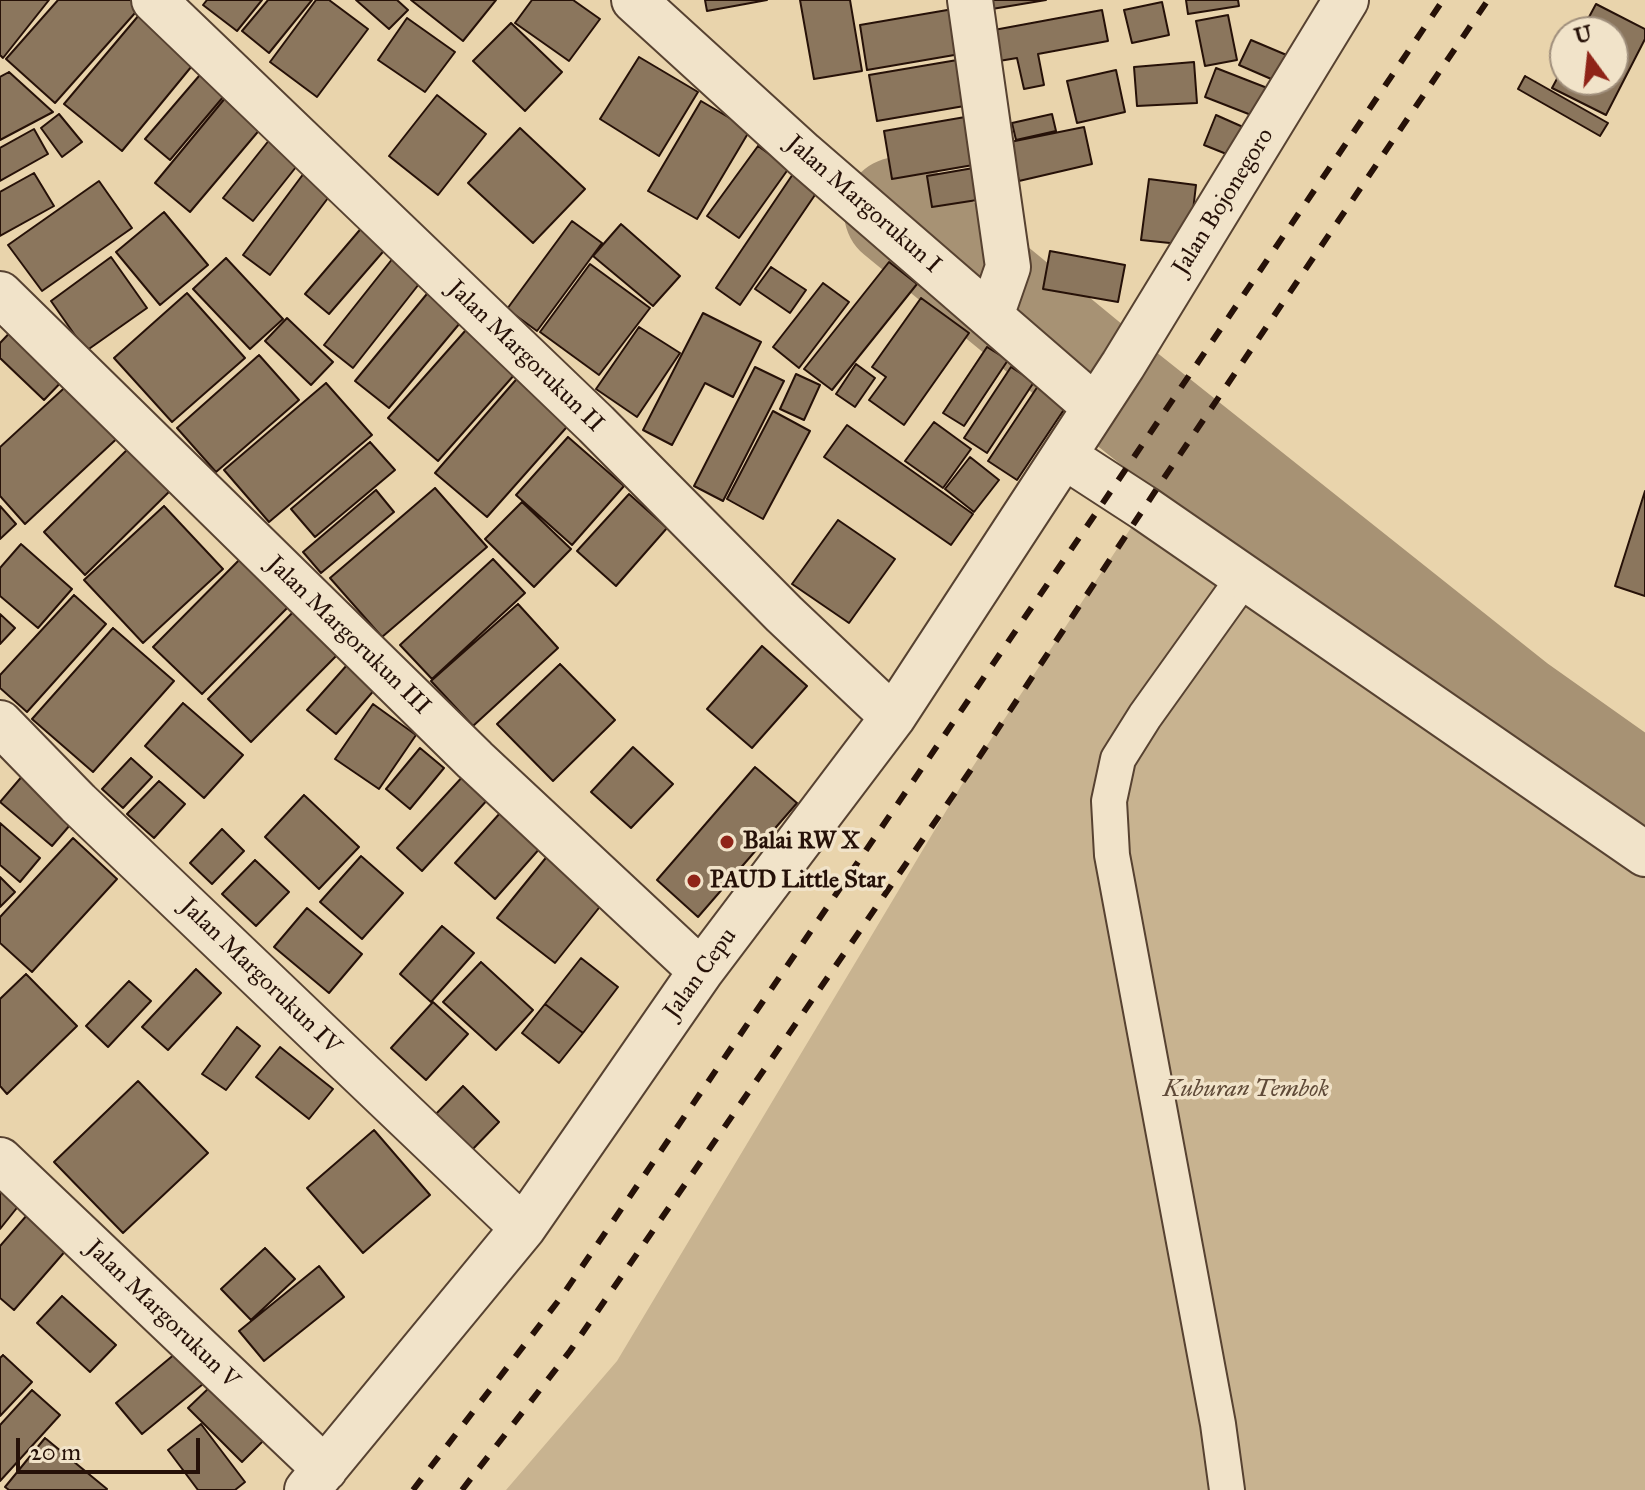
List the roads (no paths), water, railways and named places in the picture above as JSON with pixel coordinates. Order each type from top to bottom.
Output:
[{"type":"street","name":"Jalan Margorukun II","points":[[154,0],[585,413],[784,614],[893,717]]},
{"type":"street","name":"Jalan Margorukun I","points":[[634,0],[803,154],[997,301],[1097,404]]},
{"type":"street","points":[[970,0],[1008,267],[997,301]]},
{"type":"street","name":"Jalan Bojonegoro","points":[[1097,404],[1346,0]]},
{"type":"street","name":"Jalan Margorukun III","points":[[0,294],[475,760],[701,971]]},
{"type":"street","name":"Jalan Cepu","points":[[316,1480],[523,1228],[701,971],[893,717],[1097,404]]},
{"type":"street","points":[[1064,456],[1645,854]]},
{"type":"street","name":"Jalan Margorukun IV","points":[[0,723],[78,803],[523,1228]]},
{"type":"street","name":"Jalan Margorukun V","points":[[0,1160],[316,1480]]},
{"type":"lane","points":[[1227,1490],[1218,1424],[1112,855],[1109,801],[1118,759],[1243,579]]},
{"type":"waterway","points":[[899,212],[1113,388],[1514,707],[1645,800]]},
{"type":"railway","points":[[413,1490],[562,1296],[1443,0]]},
{"type":"railway","points":[[462,1490],[570,1351],[970,771],[1488,0]]},
{"type":"place","name":"Balai RW X","points":[[727,842]]},
{"type":"place","name":"PAUD Little Star","points":[[694,881]]},
{"type":"park label","name":"Kuburan Tembok","points":[[1246,1090]]}]
